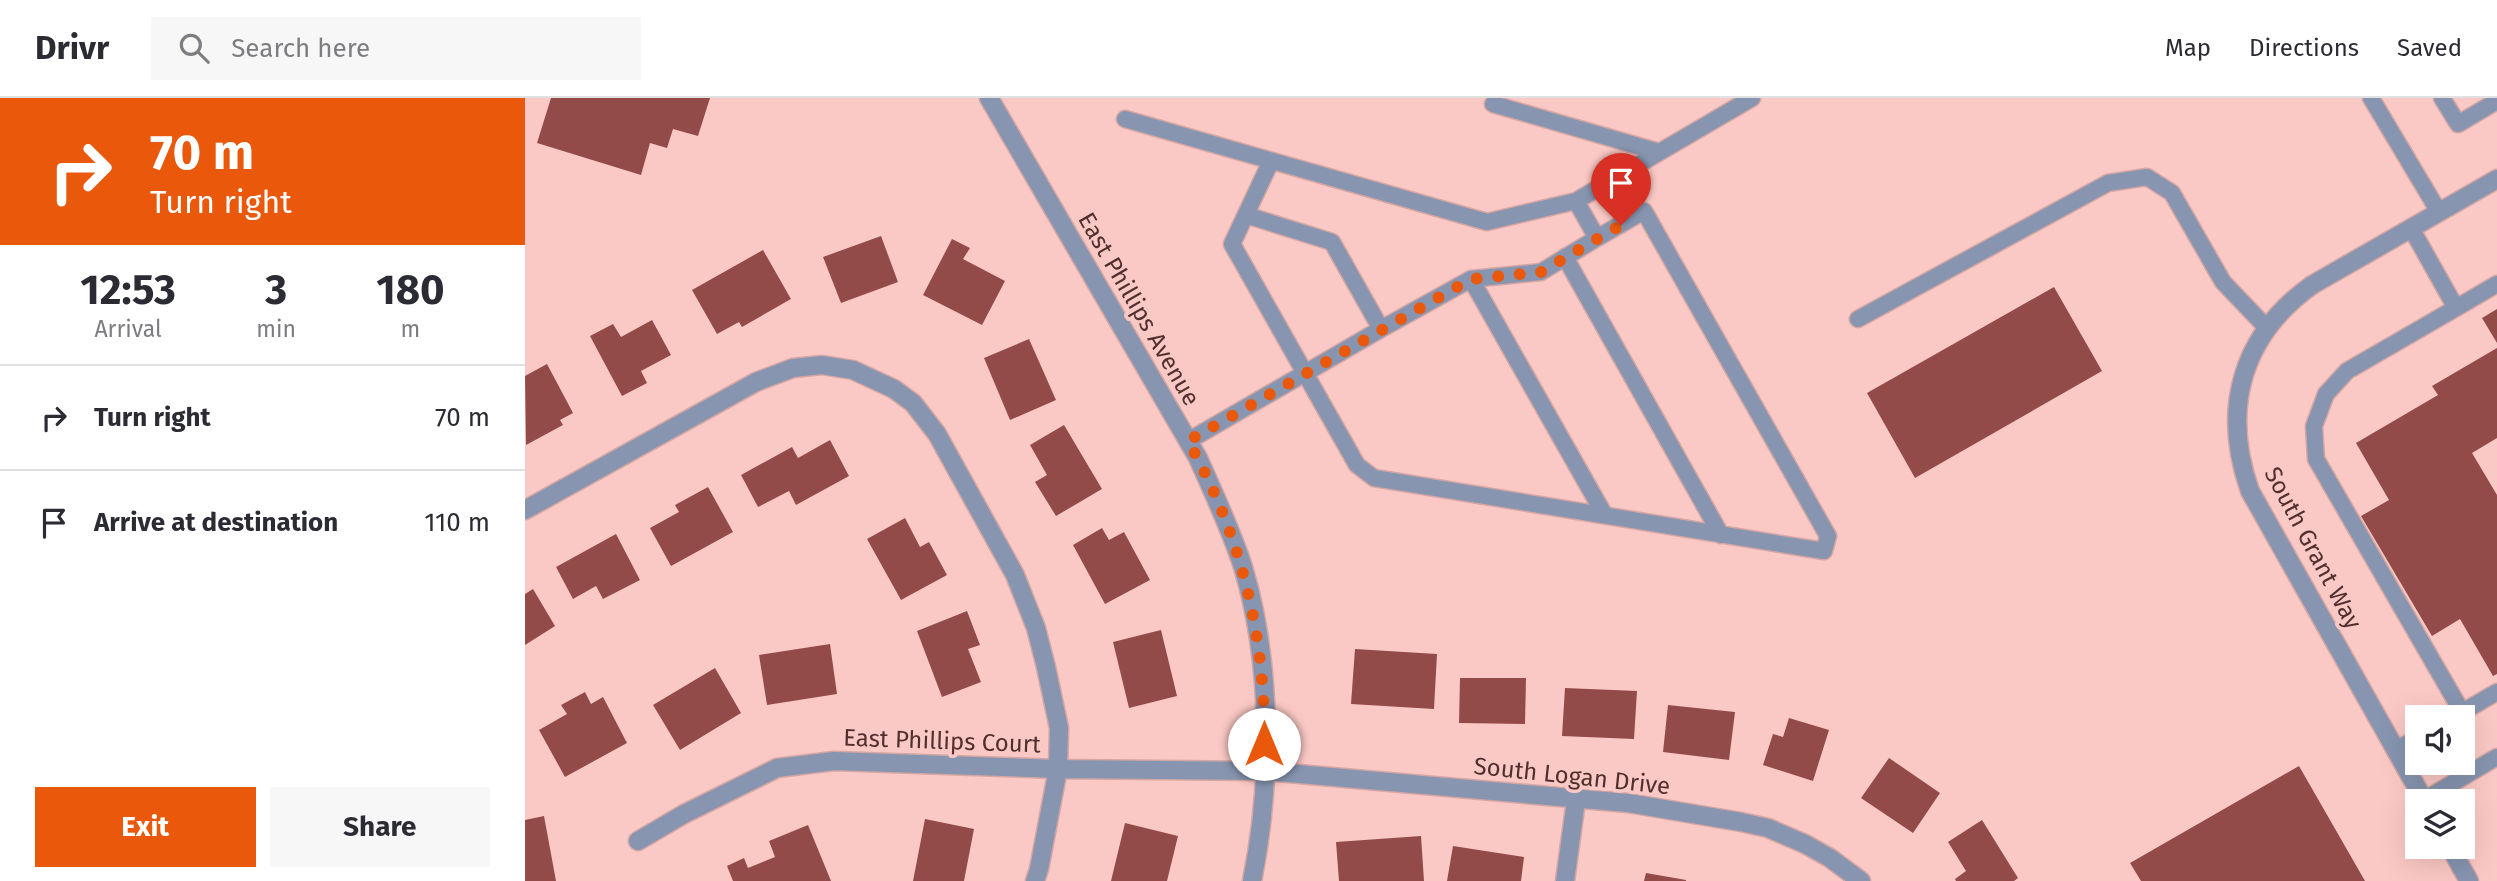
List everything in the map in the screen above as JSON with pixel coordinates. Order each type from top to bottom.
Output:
[{"type":"street","name":"East Phillips Avenue","points":[[989,98],[1188,441],[1219,504],[1243,568],[1257,634],[1265,716],[1260,844],[1252,881]]},
{"type":"street","name":"South Grant Way","points":[[2417,789],[2250,491],[2237,441],[2236,408],[2246,363],[2266,327],[2293,298],[2497,179]]},
{"type":"street","points":[[525,510],[756,382],[793,368],[823,365],[853,370],[894,388],[913,403],[937,434],[1015,575],[1036,628],[1059,728],[1058,769],[1035,881]]},
{"type":"street","name":"East Phillips Court","points":[[638,841],[684,814],[777,768],[834,761],[1058,769],[1264,771]]},
{"type":"street","name":"South Logan Drive","points":[[1264,771],[1628,803],[1768,828],[1830,858],[1861,881]]},
{"type":"street","points":[[1565,881],[1576,800]]},
{"type":"street","points":[[2457,859],[2469,881]]},
{"type":"lane","points":[[1125,119],[1487,222],[1576,201],[1752,98]]},
{"type":"lane","points":[[2371,98],[2439,212]]},
{"type":"lane","points":[[2442,98],[2458,124],[2497,101]]},
{"type":"lane","points":[[1493,104],[1659,152]]},
{"type":"lane","points":[[1188,441],[1305,373],[1381,329],[1471,279],[1541,272],[1644,211],[1828,536],[1824,551],[1374,478],[1357,465],[1305,373],[1233,244],[1271,161]]},
{"type":"lane","points":[[1859,319],[2108,183],[2147,177],[2172,193],[2223,282],[2266,327]]},
{"type":"lane","points":[[1576,201],[1597,238]]},
{"type":"lane","points":[[1246,215],[1332,242],[1381,329]]},
{"type":"lane","points":[[2411,228],[2456,307]]},
{"type":"lane","points":[[1565,257],[1721,535]]},
{"type":"lane","points":[[1471,279],[1604,514]]},
{"type":"lane","points":[[2451,705],[2316,460],[2314,426],[2326,394],[2347,371],[2497,284]]},
{"type":"lane","points":[[2474,705],[2497,692]]},
{"type":"lane","points":[[2396,751],[2405,745]]},
{"type":"lane","points":[[2444,789],[2493,760],[2497,778]]},
{"type":"building","points":[[551,98],[710,98],[698,136],[673,129],[667,148],[650,143],[641,175],[537,143]]},
{"type":"building","points":[[881,236],[898,282],[841,303],[823,257]]},
{"type":"building","points":[[952,239],[970,248],[963,259],[1005,281],[982,325],[923,295]]},
{"type":"building","points":[[763,250],[791,299],[742,327],[739,322],[717,334],[692,290]]},
{"type":"building","points":[[2054,287],[2102,371],[1915,478],[1867,393]]},
{"type":"building","points":[[2497,309],[2497,343],[2482,318]]},
{"type":"building","points":[[652,320],[671,355],[641,371],[647,383],[622,396],[590,336],[613,324],[621,337]]},
{"type":"building","points":[[1029,339],[1056,400],[1010,420],[984,358]]},
{"type":"building","points":[[2497,348],[2497,438],[2472,453],[2497,495],[2497,674],[2493,676],[2460,619],[2432,636],[2361,516],[2389,500],[2356,443],[2438,395],[2432,386]]},
{"type":"building","points":[[547,364],[573,413],[560,420],[563,425],[526,445],[525,376]]},
{"type":"building","points":[[1064,425],[1102,489],[1056,516],[1035,482],[1047,475],[1030,445]]},
{"type":"building","points":[[830,440],[849,476],[796,505],[789,491],[758,507],[741,475],[792,447],[798,458]]},
{"type":"building","points":[[708,487],[733,532],[671,566],[650,528],[679,512],[675,505]]},
{"type":"building","points":[[905,518],[920,547],[929,542],[947,575],[901,600],[867,539]]},
{"type":"building","points":[[1102,528],[1109,540],[1124,532],[1150,580],[1105,604],[1073,545]]},
{"type":"building","points":[[616,534],[640,580],[603,599],[596,586],[573,599],[556,567]]},
{"type":"building","points":[[533,589],[555,626],[525,645],[525,594]]},
{"type":"building","points":[[967,611],[980,645],[968,649],[981,682],[942,697],[917,631]]},
{"type":"building","points":[[1161,630],[1177,696],[1129,708],[1113,642]]},
{"type":"building","points":[[830,644],[837,694],[767,705],[759,655]]},
{"type":"building","points":[[1355,649],[1437,654],[1434,709],[1351,704]]},
{"type":"building","points":[[715,668],[741,713],[680,750],[653,705]]},
{"type":"building","points":[[1460,678],[1526,678],[1525,724],[1459,723]]},
{"type":"building","points":[[1565,688],[1637,691],[1634,739],[1562,736]]},
{"type":"building","points":[[585,692],[591,704],[603,697],[627,743],[565,777],[539,730],[567,714],[561,705]]},
{"type":"building","points":[[1668,705],[1735,712],[1729,760],[1663,752]]},
{"type":"building","points":[[1789,718],[1829,730],[1813,781],[1763,765],[1773,734],[1783,737]]},
{"type":"building","points":[[1889,758],[1940,793],[1913,833],[1861,798]]},
{"type":"building","points":[[2299,766],[2365,881],[2141,881],[2130,863]]},
{"type":"building","points":[[544,816],[556,881],[525,881],[525,820]]},
{"type":"building","points":[[925,819],[974,829],[964,881],[913,881]]},
{"type":"building","points":[[1982,820],[2018,878],[2014,881],[1956,881],[1955,879],[1966,871],[1948,842]]},
{"type":"building","points":[[1125,823],[1178,836],[1167,881],[1111,881]]},
{"type":"building","points":[[808,825],[831,881],[733,881],[727,866],[744,858],[748,868],[775,857],[769,841]]},
{"type":"building","points":[[1421,836],[1424,881],[1339,881],[1336,842]]},
{"type":"building","points":[[1453,846],[1524,857],[1521,881],[1447,881]]},
{"type":"building","points":[[1646,873],[1686,880],[1686,881],[1644,881]]},
{"type":"route","points":[[1264,744],[1262,674],[1257,634],[1243,568],[1219,504],[1188,441],[1471,279],[1541,272],[1621,225]]}]
